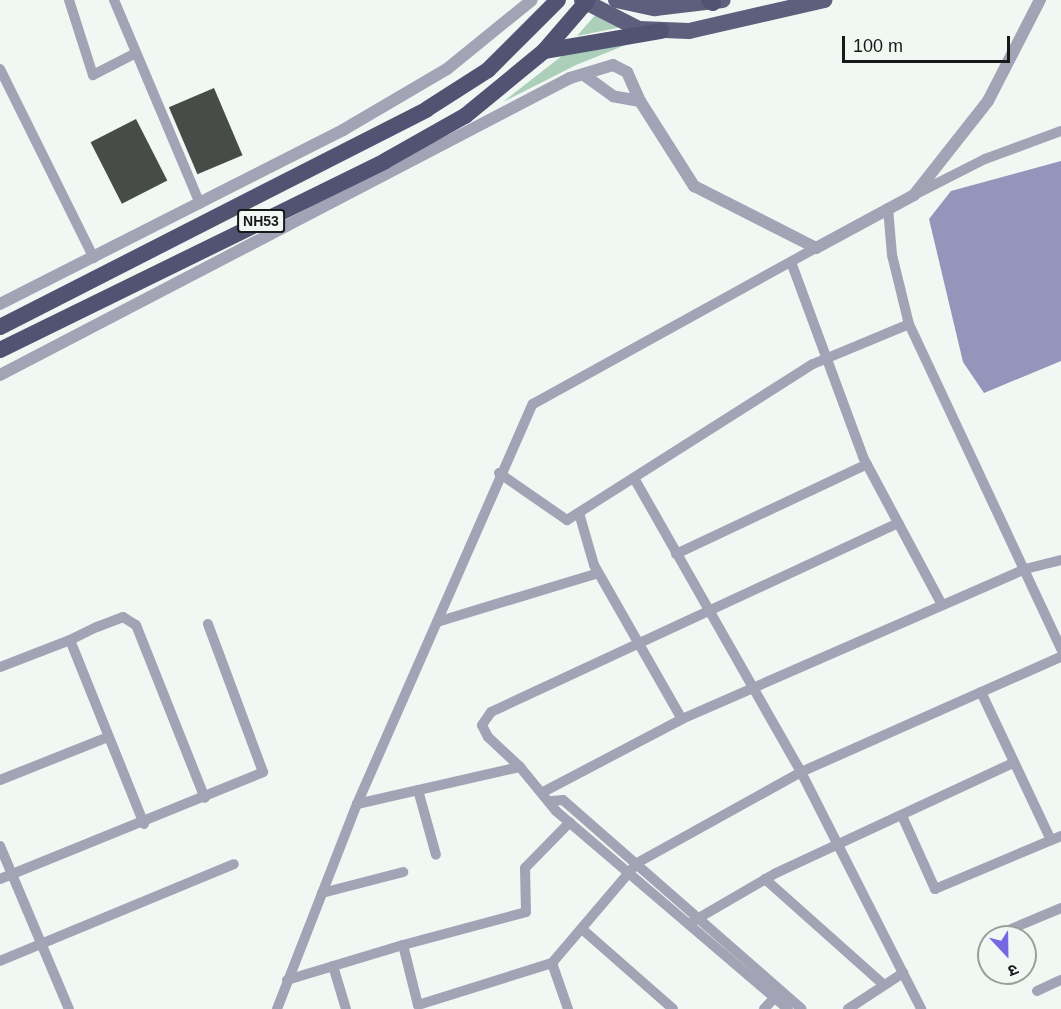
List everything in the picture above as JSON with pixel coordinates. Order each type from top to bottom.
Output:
[{"type":"highway","name":"NH53","points":[[0,327],[427,109],[488,70],[558,0]]},
{"type":"highway","name":"NH53","points":[[0,350],[385,161],[465,116],[544,51],[586,1]]},
{"type":"highway","points":[[544,51],[661,31]]},
{"type":"main road","points":[[616,0],[655,8],[715,1]]},
{"type":"main road","points":[[586,1],[630,26],[661,31],[706,30],[824,0]]},
{"type":"street","points":[[69,0],[93,75],[134,54]]},
{"type":"street","points":[[114,0],[134,54],[200,204]]},
{"type":"street","points":[[0,304],[200,204],[447,69],[532,0]]},
{"type":"street","points":[[914,195],[988,101],[1040,0]]},
{"type":"street","points":[[0,375],[584,75],[613,65],[627,72],[640,101],[694,186],[816,248]]},
{"type":"street","points":[[0,69],[94,258]]},
{"type":"street","points":[[584,75],[613,96],[640,101]]},
{"type":"street","points":[[277,1009],[357,804],[500,473],[533,404],[888,208],[985,159],[1061,131]]},
{"type":"street","points":[[888,208],[892,255],[909,324],[1061,649]]},
{"type":"street","points":[[791,262],[830,357],[867,464],[942,605]]},
{"type":"street","points":[[500,473],[567,520],[830,357],[909,324]]},
{"type":"street","points":[[676,554],[867,464]]},
{"type":"street","points":[[634,478],[708,613],[801,772],[921,1009]]},
{"type":"street","points":[[579,513],[598,573],[640,642],[682,719]]},
{"type":"street","points":[[802,1009],[778,994],[693,920],[631,873],[570,822],[545,791],[488,737],[483,719],[640,642],[708,613],[898,523]]},
{"type":"street","points":[[545,791],[682,719],[1025,568],[1061,560]]},
{"type":"street","points":[[437,622],[598,573]]},
{"type":"street","points":[[0,667],[132,618],[205,798]]},
{"type":"street","points":[[0,879],[144,824],[263,772],[208,624]]},
{"type":"street","points":[[70,640],[144,824]]},
{"type":"street","points":[[403,945],[419,1007],[552,963],[631,873],[637,863],[801,772],[1061,657]]},
{"type":"street","points":[[903,818],[935,889],[1056,838],[1011,764],[981,692]]},
{"type":"street","points":[[0,780],[108,737]]},
{"type":"street","points":[[693,920],[765,879],[903,818],[1011,764]]},
{"type":"street","points":[[357,804],[520,767]]},
{"type":"street","points":[[418,790],[436,855]]},
{"type":"street","points":[[552,801],[563,800],[637,863],[693,920]]},
{"type":"street","points":[[287,980],[403,945],[526,912],[525,868],[570,822]]},
{"type":"street","points":[[0,846],[69,1009]]},
{"type":"street","points":[[0,961],[234,864]]},
{"type":"street","points":[[322,893],[404,872]]},
{"type":"street","points":[[765,879],[884,985]]},
{"type":"street","points":[[1021,925],[1061,908]]},
{"type":"street","points":[[582,929],[673,1009]]},
{"type":"street","points":[[552,963],[568,1009]]},
{"type":"street","points":[[333,966],[346,1009]]},
{"type":"street","points":[[848,1009],[903,973]]},
{"type":"street","points":[[1037,991],[1061,980]]},
{"type":"street","points":[[764,1009],[778,994]]},
{"type":"street","points":[[778,994],[788,1009]]},
{"type":"green space","points":[[597,13],[622,27],[577,36]]},
{"type":"green space","points":[[633,42],[576,65],[503,102],[563,55]]},
{"type":"water","points":[[1061,161],[1061,361],[984,393],[963,362],[929,219],[951,191]]},
{"type":"building","points":[[214,88],[243,155],[197,174],[169,107]]},
{"type":"building","points":[[136,119],[167,180],[122,204],[91,142]]}]
